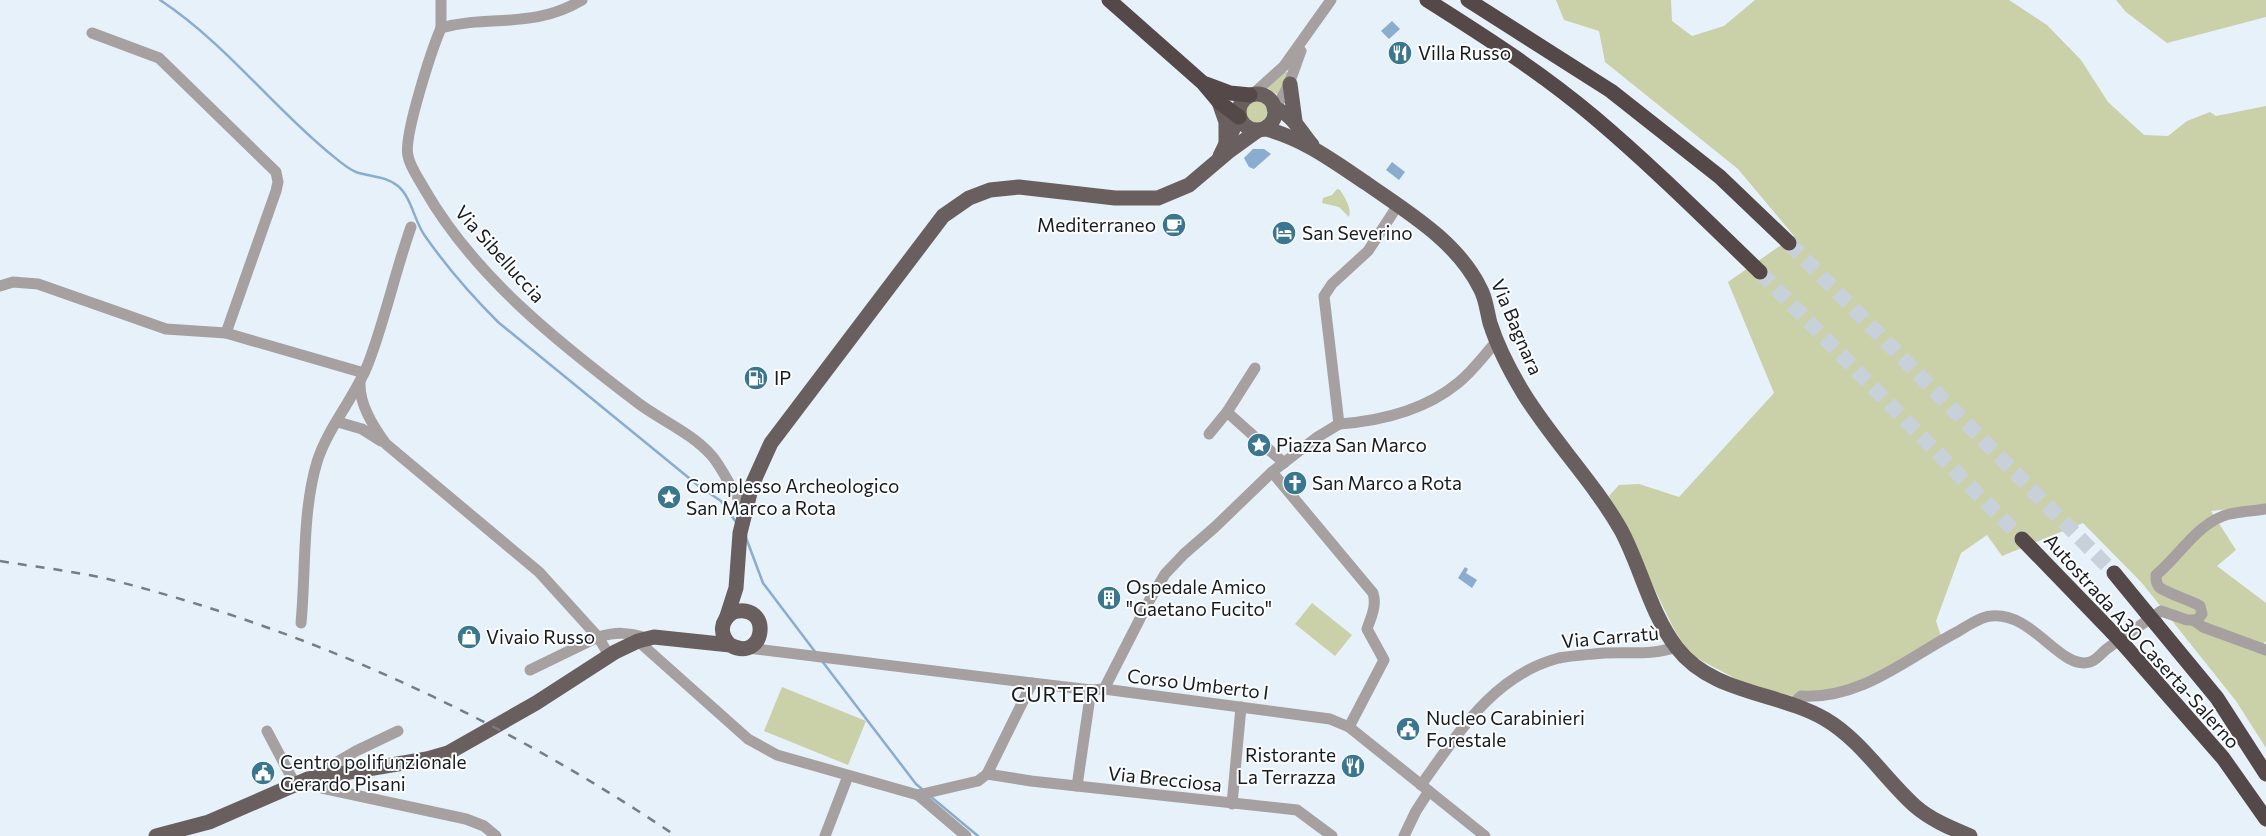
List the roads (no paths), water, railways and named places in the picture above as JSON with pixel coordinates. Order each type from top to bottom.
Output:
[{"type":"highway","points":[[1109,0],[1203,83],[1219,102],[1239,117]]},
{"type":"highway","points":[[1427,0],[1501,47],[1593,117],[1702,216],[1760,272]]},
{"type":"highway","points":[[1468,0],[1611,92],[1720,177],[1789,243]]},
{"type":"highway","points":[[1203,83],[1230,93],[1251,95]]},
{"type":"highway","name":"Autostrada A30 Caserta-Salerno","points":[[2022,539],[2125,646],[2223,758],[2266,819]]},
{"type":"highway","name":"Autostrada A30 Caserta-Salerno","points":[[2114,573],[2217,698],[2266,774]]},
{"type":"main road","points":[[1290,84],[1295,121]]},
{"type":"main road","points":[[730,645],[725,641],[725,622],[736,588],[740,534],[752,485],[771,443],[943,216],[968,198],[990,190],[1019,187],[1115,198],[1158,198],[1189,185],[1218,161],[1273,121],[1274,108],[1268,99],[1264,96],[1251,95],[1239,106],[1239,117],[1218,161]]},
{"type":"main road","points":[[1219,102],[1226,122],[1226,144]]},
{"type":"main road","name":"Via Bagnara","points":[[1274,108],[1286,112],[1313,146]]},
{"type":"main road","points":[[1239,117],[1246,127],[1261,130]]},
{"type":"main road","name":"Via Bagnara","points":[[1261,130],[1285,134],[1313,146],[1398,205],[1442,239],[1469,270],[1481,289],[1497,341],[1507,364],[1525,396],[1597,491],[1622,532],[1646,588],[1676,647],[1692,664],[1712,676],[1741,689],[1822,717],[1839,728],[1916,807],[1948,827],[1970,836]]},
{"type":"main road","points":[[156,836],[209,822],[301,782],[427,759],[448,753],[536,702],[609,656],[642,639],[654,637],[730,645],[742,649],[748,648],[753,645],[760,635],[761,629],[757,618],[746,610],[736,588]]},
{"type":"main road","points":[[702,642],[725,622],[733,612],[746,610]]},
{"type":"street","name":"Via Sibelluccia","points":[[441,0],[441,28],[416,107],[407,144],[408,156],[436,210],[465,247],[518,303],[610,381],[699,444],[713,457],[740,501],[747,504]]},
{"type":"street","points":[[441,28],[455,24],[537,18],[568,8],[582,0]]},
{"type":"street","points":[[1251,95],[1284,66],[1331,0]]},
{"type":"street","points":[[92,34],[159,58],[276,172],[278,182],[276,191],[226,333]]},
{"type":"street","points":[[1274,108],[1290,84],[1306,37]]},
{"type":"street","points":[[1339,424],[1324,296],[1332,284],[1368,251],[1398,205]]},
{"type":"street","points":[[301,624],[305,543],[313,480],[322,448],[362,377],[412,227]]},
{"type":"street","points":[[0,286],[12,282],[30,282],[166,329],[226,333],[362,377]]},
{"type":"street","points":[[1104,689],[1165,574],[1272,472],[1316,438],[1339,424],[1381,418],[1432,402],[1468,375],[1497,341]]},
{"type":"street","points":[[1209,434],[1227,412],[1255,368]]},
{"type":"street","points":[[362,377],[360,393],[374,427],[386,444]]},
{"type":"street","points":[[1227,412],[1284,463]]},
{"type":"street","points":[[338,422],[362,429],[386,444],[538,572],[598,637],[609,656]]},
{"type":"street","points":[[1272,472],[1373,593],[1375,604],[1367,629],[1384,660],[1349,727]]},
{"type":"street","points":[[1791,706],[1802,696],[1821,697],[1876,680],[1942,640],[1990,616],[2011,617],[2028,626],[2071,660],[2080,664],[2092,661],[2161,611],[2187,620],[2197,620],[2202,614],[2200,606],[2160,587],[2156,582],[2156,575],[2196,533],[2224,515],[2266,509]]},
{"type":"street","points":[[2193,620],[2203,627],[2266,650]]},
{"type":"street","points":[[530,670],[598,637],[615,632],[630,632],[642,639],[748,739],[777,755],[921,795],[966,836]]},
{"type":"street","points":[[760,635],[772,651]]},
{"type":"street","name":"Via Carratù","points":[[1404,836],[1425,788],[1468,720],[1491,696],[1524,673],[1558,658],[1599,653],[1659,653],[1676,647]]},
{"type":"street","name":"Corso Umberto I","points":[[748,648],[1091,690],[1104,689],[1330,719],[1349,727],[1485,836]]},
{"type":"street","points":[[921,795],[978,781],[987,774],[1032,683]]},
{"type":"street","points":[[1077,786],[1091,690]]},
{"type":"street","points":[[1232,804],[1241,707]]},
{"type":"street","points":[[301,782],[398,731]]},
{"type":"street","points":[[267,732],[301,782],[466,820],[484,826],[496,836]]},
{"type":"street","points":[[338,774],[344,792]]},
{"type":"street","name":"Via Brecciosa","points":[[987,774],[1077,786],[1297,810],[1332,836]]},
{"type":"street","points":[[824,836],[848,776]]},
{"type":"water","points":[[1392,21],[1400,29],[1389,39],[1381,31]]},
{"type":"water","points":[[1253,149],[1264,149],[1271,154],[1254,169],[1249,167],[1244,158]]},
{"type":"water","points":[[1392,162],[1405,172],[1399,180],[1386,170]]},
{"type":"water","points":[[1465,567],[1468,569],[1466,573],[1477,580],[1472,588],[1458,578]]},
{"type":"waterway","points":[[160,0],[205,35],[286,114],[342,163],[356,172],[383,178],[398,186],[407,197],[421,230],[433,247],[460,281],[498,322],[700,487],[721,501],[736,522]]},
{"type":"waterway","points":[[745,535],[763,583],[816,653]]},
{"type":"waterway","points":[[822,661],[916,784],[922,789]]},
{"type":"waterway","points":[[930,796],[978,836]]},
{"type":"tunnel","points":[[1789,243],[2114,573]]},
{"type":"tunnel","points":[[1760,272],[2022,539]]},
{"type":"railway","points":[[0,561],[108,579],[184,600],[258,624],[331,652],[403,683],[474,717],[610,793],[676,836]]},
{"type":"place","name":"Villa Russo","points":[[1400,53]]},
{"type":"place","name":"Mediterraneo","points":[[1174,225]]},
{"type":"place","name":"San Severino","points":[[1284,233]]},
{"type":"place","name":"IP","points":[[756,378]]},
{"type":"place","name":"Piazza San Marco","points":[[1259,445]]},
{"type":"place","name":"San Marco a Rota","points":[[1295,483]]},
{"type":"place","name":"Complesso Archeologico San Marco a Rota","points":[[669,497]]},
{"type":"place","name":"Ospedale Amico \"Gaetano Fucito\"","points":[[1109,598]]},
{"type":"place","name":"Vivaio Russo","points":[[469,637]]},
{"type":"place","name":"Nucleo Carabinieri Forestale","points":[[1408,729]]},
{"type":"place","name":"Ristorante La Terrazza","points":[[1353,766]]},
{"type":"place","name":"Centro polifunzionale Gerardo Pisani","points":[[263,773]]},
{"type":"district","name":"CURTERI","points":[[1059,695]]}]
